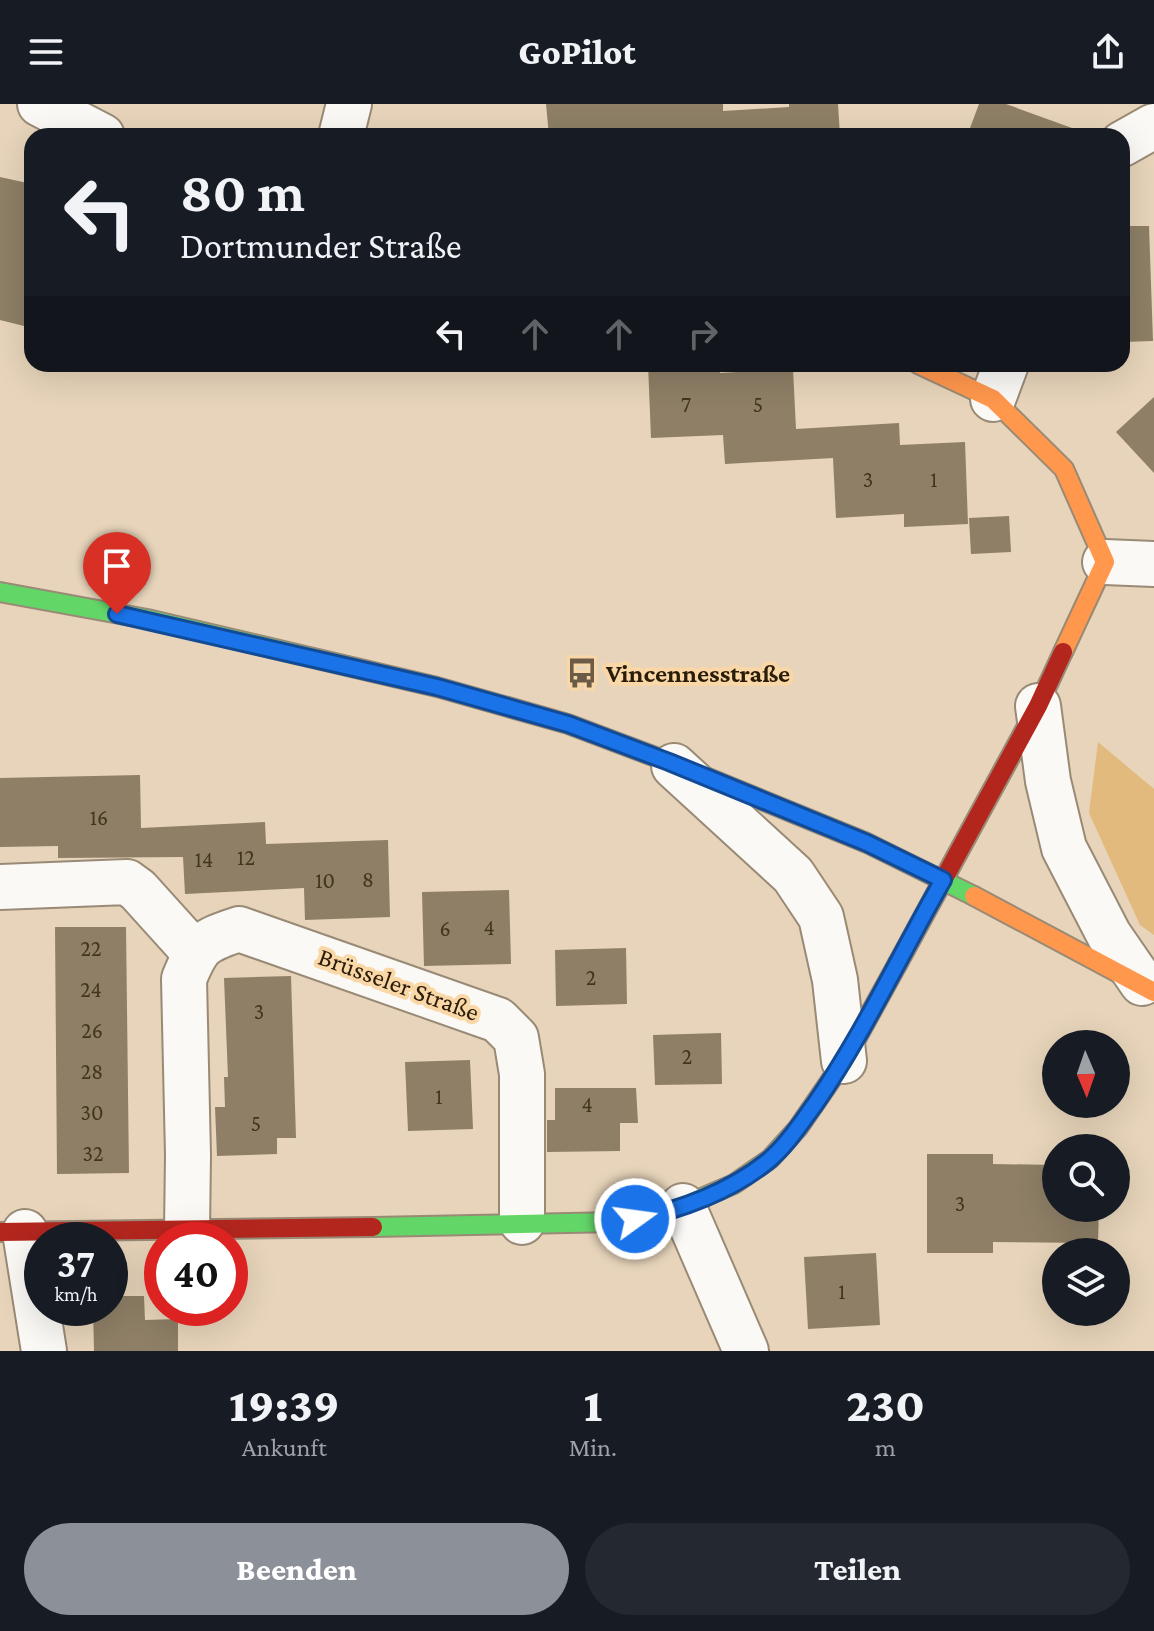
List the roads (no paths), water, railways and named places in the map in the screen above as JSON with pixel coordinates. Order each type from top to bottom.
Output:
[{"type":"street","points":[[40,104],[86,128]]},
{"type":"street","points":[[343,128],[349,104]]},
{"type":"street","points":[[1130,140],[1154,126]]},
{"type":"street","points":[[248,1229],[617,1222],[683,1206],[734,1184],[770,1159],[798,1128],[844,1061],[1038,706],[1105,562],[1064,469],[1000,382],[954,372]]},
{"type":"street","points":[[1105,562],[1154,564]]},
{"type":"street","points":[[0,592],[147,619],[437,687],[568,724],[867,843],[1148,988]]},
{"type":"street","points":[[1038,706],[1048,781],[1064,848],[1109,935],[1148,988]]},
{"type":"street","points":[[669,762],[793,875],[821,917],[835,980],[844,1061]]},
{"type":"street","points":[[0,887],[127,882],[138,890],[194,952],[184,979],[187,1222]]},
{"type":"street","name":"Brüsseler Straße","points":[[194,952],[212,938],[239,929],[498,1020],[516,1038],[522,1074],[522,1222]]},
{"type":"street","points":[[683,1206],[746,1351]]},
{"type":"street","points":[[44,1351],[13,1232],[144,1231]]},
{"type":"place","name":"Vincennesstraße","points":[[582,673]]}]
